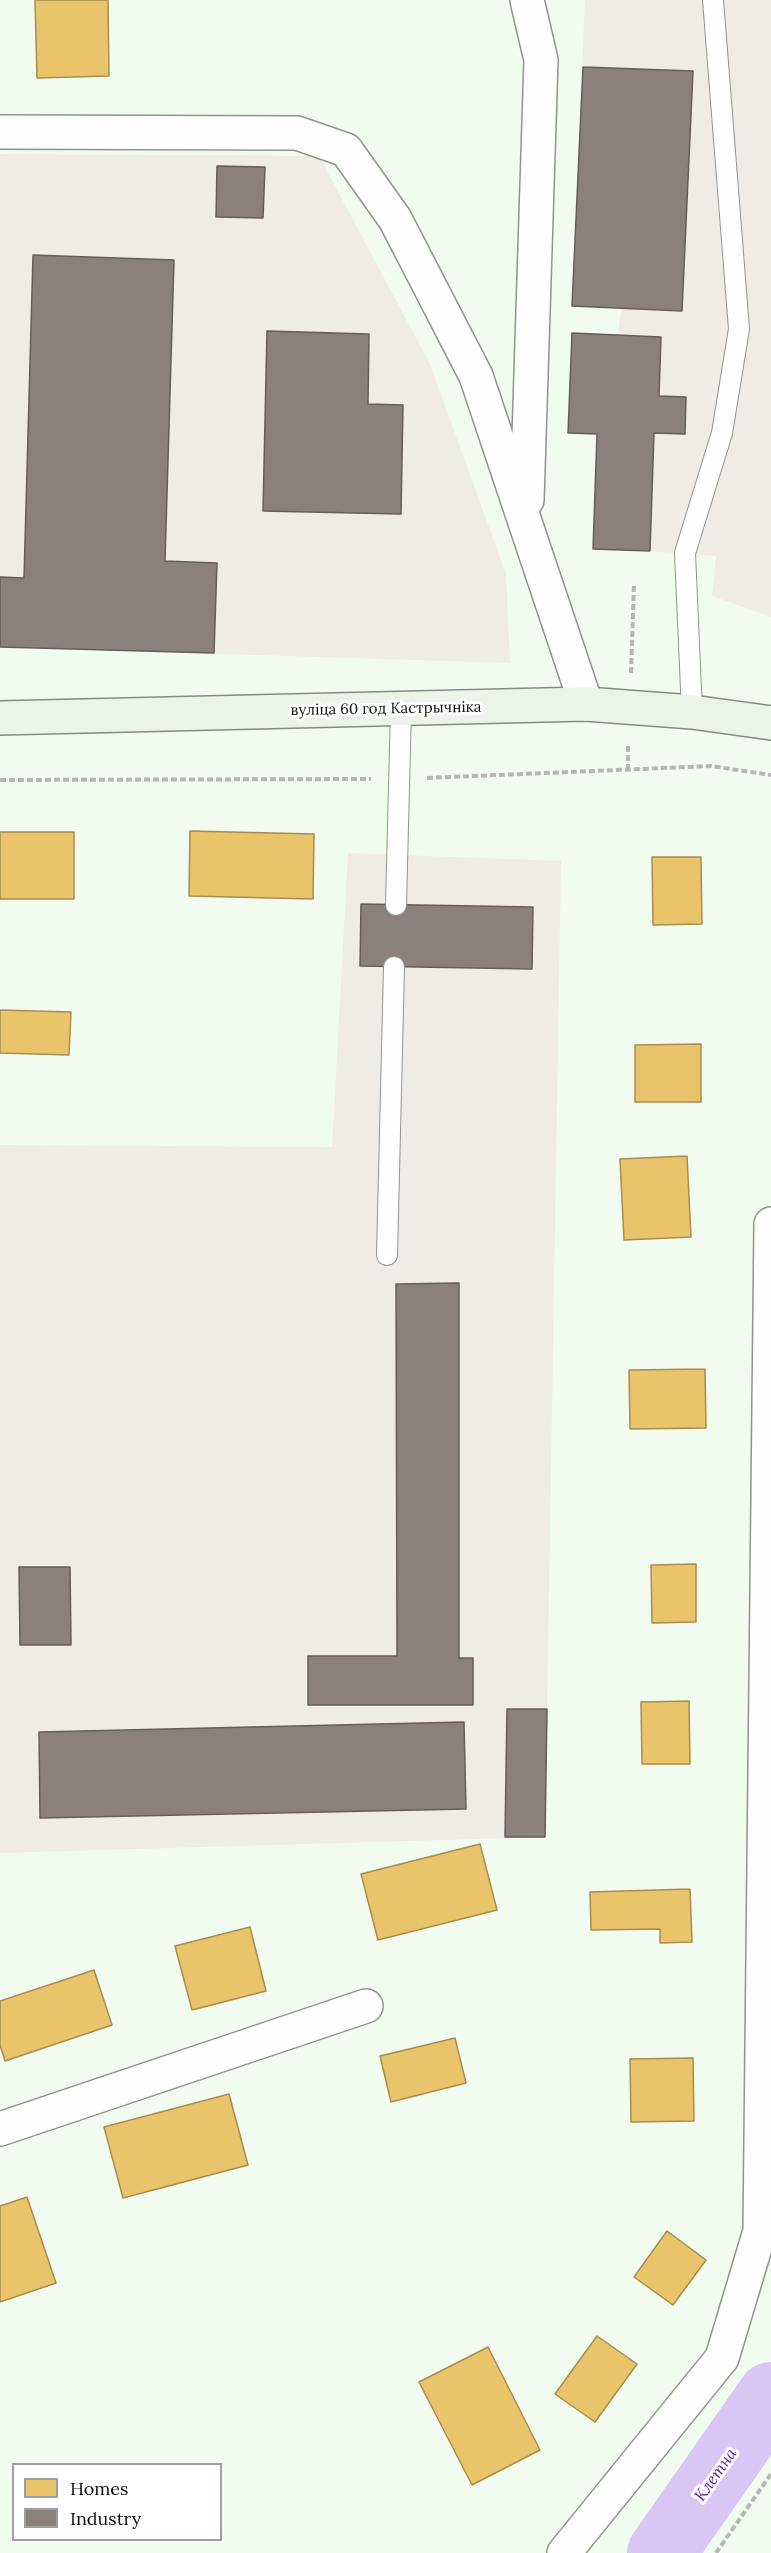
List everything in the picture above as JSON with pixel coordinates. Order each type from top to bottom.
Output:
[{"type":"street","points":[[526,523],[541,60],[527,0]]},
{"type":"street","points":[[0,132],[297,133],[346,150],[395,219],[476,376],[586,704]]},
{"type":"street","name":"вуліца 60 год Кастрычніка","points":[[0,718],[586,704],[692,712],[771,723]]},
{"type":"street","points":[[564,2553],[722,2358],[760,2230],[771,1224]]},
{"type":"street","points":[[0,2129],[366,2006]]},
{"type":"lane","points":[[692,712],[685,553],[722,433],[739,329],[713,0]]},
{"type":"lane","points":[[396,905],[401,708]]},
{"type":"lane","points":[[387,1255],[394,966]]},
{"type":"path","points":[[716,2553],[771,2474]]},
{"type":"shaded area","points":[[585,0],[771,0],[771,617],[712,596],[716,556],[650,551],[597,434],[568,433],[572,333],[618,335],[621,309],[572,306]]},
{"type":"shaded area","points":[[0,154],[319,156],[430,364],[506,574],[510,663],[0,647]]},
{"type":"shaded area","points":[[348,853],[561,861],[545,1837],[0,1853],[0,1145],[332,1147]]},
{"type":"building: Homes","points":[[35,0],[108,0],[109,76],[37,78]]},
{"type":"building: Homes","points":[[190,831],[314,834],[313,899],[189,896]]},
{"type":"building: Homes","points":[[0,832],[74,832],[74,899],[0,899]]},
{"type":"building: Homes","points":[[652,857],[701,857],[702,924],[653,925]]},
{"type":"building: Homes","points":[[0,1010],[71,1012],[69,1055],[0,1053]]},
{"type":"building: Homes","points":[[701,1044],[701,1102],[635,1102],[635,1045]]},
{"type":"building: Homes","points":[[687,1156],[691,1237],[624,1240],[620,1159]]},
{"type":"building: Homes","points":[[705,1369],[706,1428],[630,1429],[629,1370]]},
{"type":"building: Homes","points":[[696,1564],[696,1622],[652,1623],[651,1565]]},
{"type":"building: Homes","points":[[689,1701],[690,1764],[642,1764],[641,1702]]},
{"type":"building: Homes","points":[[480,1844],[497,1910],[378,1940],[361,1874]]},
{"type":"building: Homes","points":[[690,1889],[692,1942],[660,1943],[660,1929],[591,1930],[590,1892]]},
{"type":"building: Homes","points":[[250,1927],[266,1991],[192,2010],[175,1946]]},
{"type":"building: Homes","points":[[94,1970],[112,2025],[5,2061],[0,2045],[0,2001]]},
{"type":"building: Homes","points":[[455,2038],[466,2083],[391,2102],[380,2056]]},
{"type":"building: Homes","points":[[693,2058],[694,2121],[631,2122],[630,2059]]},
{"type":"building: Homes","points":[[229,2094],[248,2165],[123,2198],[104,2127]]},
{"type":"building: Homes","points":[[27,2197],[56,2283],[0,2302],[0,2206]]},
{"type":"building: Homes","points":[[667,2231],[706,2260],[673,2305],[634,2277]]},
{"type":"building: Homes","points":[[597,2336],[637,2364],[595,2422],[555,2394]]},
{"type":"building: Homes","points":[[488,2347],[540,2450],[472,2485],[419,2382]]},
{"type":"building: Industry","points":[[583,67],[693,71],[682,311],[572,306]]},
{"type":"building: Industry","points":[[217,166],[265,167],[263,218],[216,217]]},
{"type":"building: Industry","points":[[33,255],[174,260],[165,561],[217,563],[214,653],[0,647],[0,577],[24,578]]},
{"type":"building: Industry","points":[[267,331],[369,334],[368,404],[403,405],[401,514],[263,511]]},
{"type":"building: Industry","points":[[572,333],[661,337],[659,396],[686,397],[685,434],[654,433],[650,551],[593,549],[597,434],[568,433]]},
{"type":"building: Industry","points":[[361,904],[533,907],[532,969],[360,966]]},
{"type":"building: Industry","points":[[459,1283],[459,1658],[473,1658],[473,1705],[308,1705],[308,1656],[397,1656],[396,1284]]},
{"type":"building: Industry","points":[[19,1567],[70,1567],[71,1645],[20,1645]]},
{"type":"building: Industry","points":[[507,1709],[547,1709],[545,1837],[505,1837]]},
{"type":"building: Industry","points":[[464,1722],[466,1809],[40,1818],[39,1732]]},
{"type":"waterway","name":"Клетна","points":[[661,2553],[771,2396]]}]
